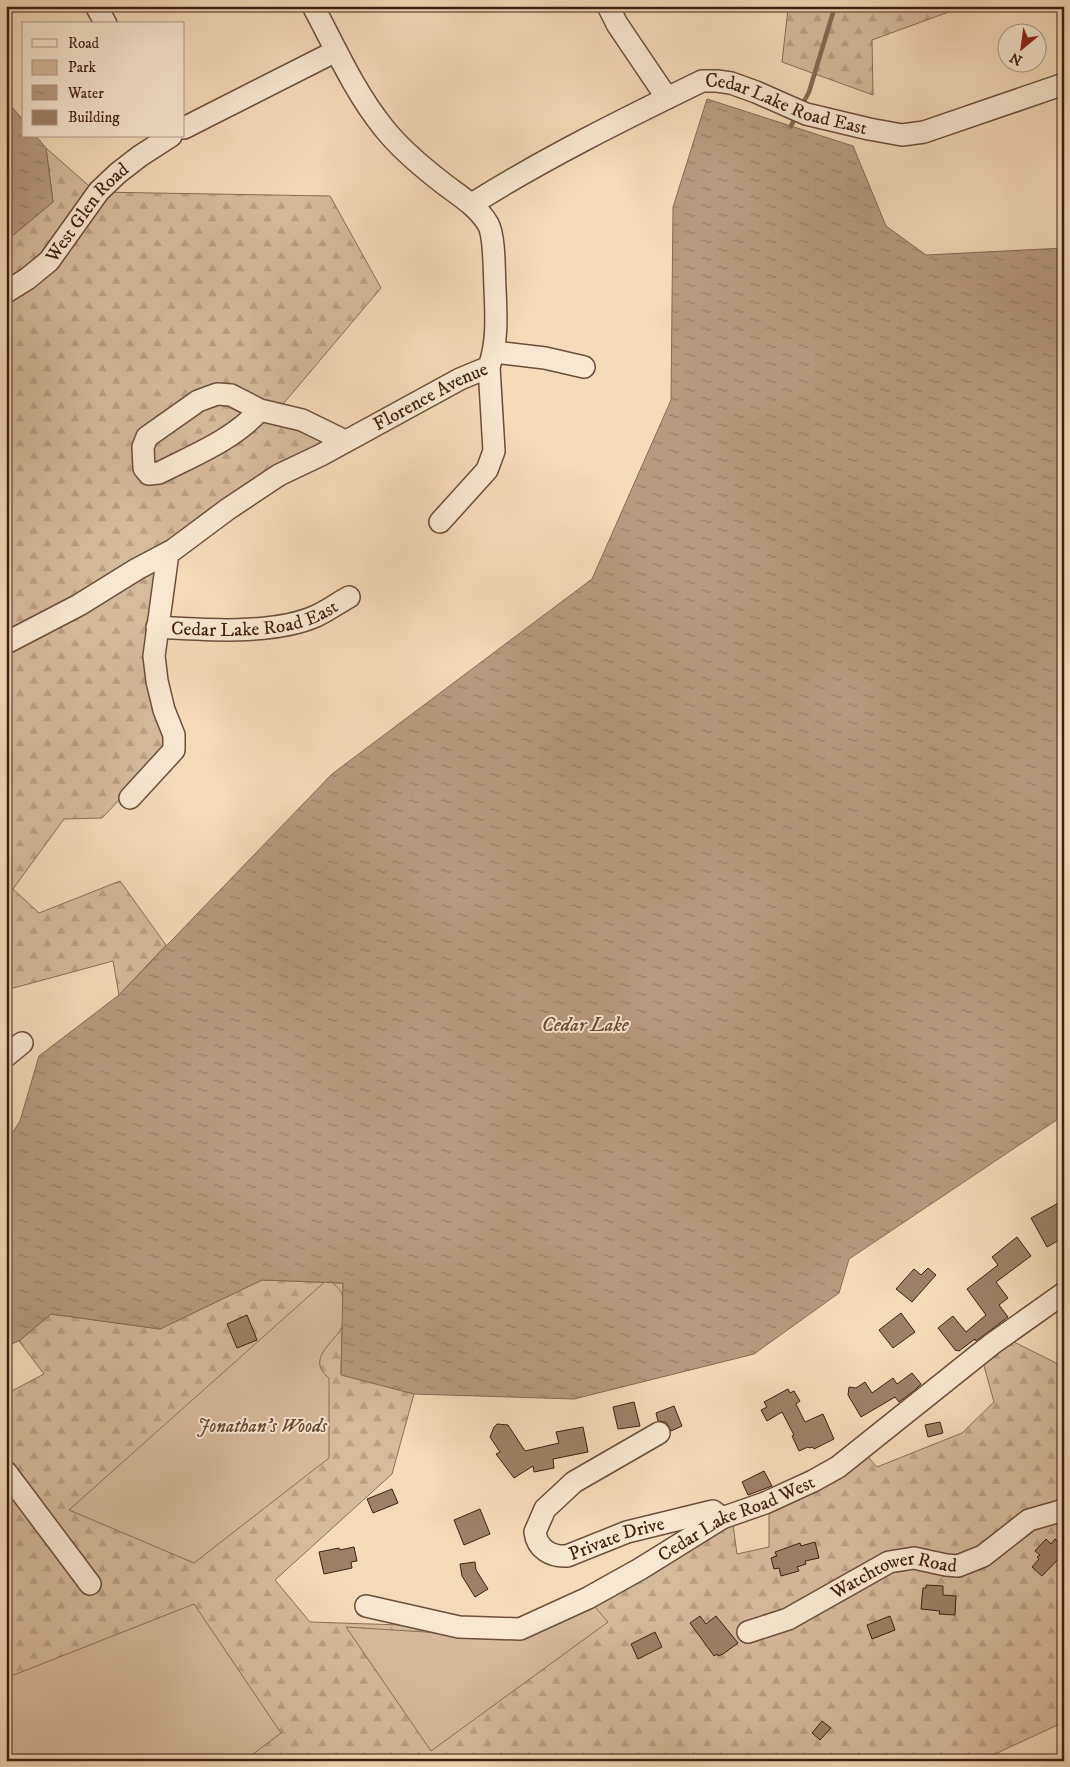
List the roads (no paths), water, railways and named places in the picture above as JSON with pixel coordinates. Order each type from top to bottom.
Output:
[{"type":"street","points":[[96,6],[105,22]]},
{"type":"street","name":"Florence Avenue","points":[[6,643],[56,617],[168,553],[279,475],[460,379],[492,360],[496,324],[493,247],[489,226],[472,204],[408,154],[384,129],[365,104],[313,6]]},
{"type":"street","points":[[608,6],[617,24],[667,98]]},
{"type":"street","points":[[185,127],[336,51]]},
{"type":"street","name":"Cedar Lake Road East","points":[[472,204],[517,176],[702,81],[717,81],[756,92],[800,112],[902,135],[924,132],[1064,84]]},
{"type":"street","name":"West Glen Road","points":[[6,292],[50,261],[99,191],[118,173],[164,138]]},
{"type":"street","points":[[440,522],[487,470],[494,451],[492,360],[545,358],[584,367]]},
{"type":"street","points":[[260,410],[248,423],[221,442],[159,473],[149,474],[144,468],[144,447],[148,437],[198,401],[218,394],[231,395],[260,410],[302,420],[345,441]]},
{"type":"street","points":[[130,798],[174,750],[174,735],[164,710],[157,681],[154,656],[168,553]]},
{"type":"street","name":"Cedar Lake Road East","points":[[157,627],[215,630],[278,627],[315,617],[349,597]]},
{"type":"street","name":"Cedar Lake Road West","points":[[366,1606],[459,1628],[520,1630],[588,1598],[640,1569],[722,1518],[765,1503],[838,1467],[992,1344],[1064,1293]]},
{"type":"street","name":"Private Drive","points":[[659,1433],[574,1482],[545,1508],[534,1532],[538,1545],[548,1553],[567,1556],[627,1532],[713,1510],[722,1518]]},
{"type":"street","points":[[6,1472],[90,1584]]},
{"type":"street","name":"Watchtower Road","points":[[748,1632],[788,1619],[888,1562],[901,1558],[914,1558],[958,1566],[983,1556],[1029,1520],[1064,1510]]},
{"type":"water","name":"Cedar Lake","points":[[707,99],[853,146],[886,226],[926,255],[1064,248],[1064,1115],[849,1259],[839,1293],[754,1354],[574,1399],[414,1394],[341,1375],[343,1283],[262,1280],[160,1329],[51,1314],[19,1341],[6,1346],[6,1143],[20,1121],[39,1056],[119,995],[332,774],[592,579],[671,400],[673,207]]},
{"type":"water","points":[[6,100],[22,119],[22,138],[38,138],[46,148],[53,202],[6,241]]},
{"type":"waterway","points":[[801,107],[809,92],[835,6]]},
{"type":"waterway","points":[[791,126],[796,116]]},
{"type":"park label","name":"Jonathan's Woods","points":[[262,1426]]}]
